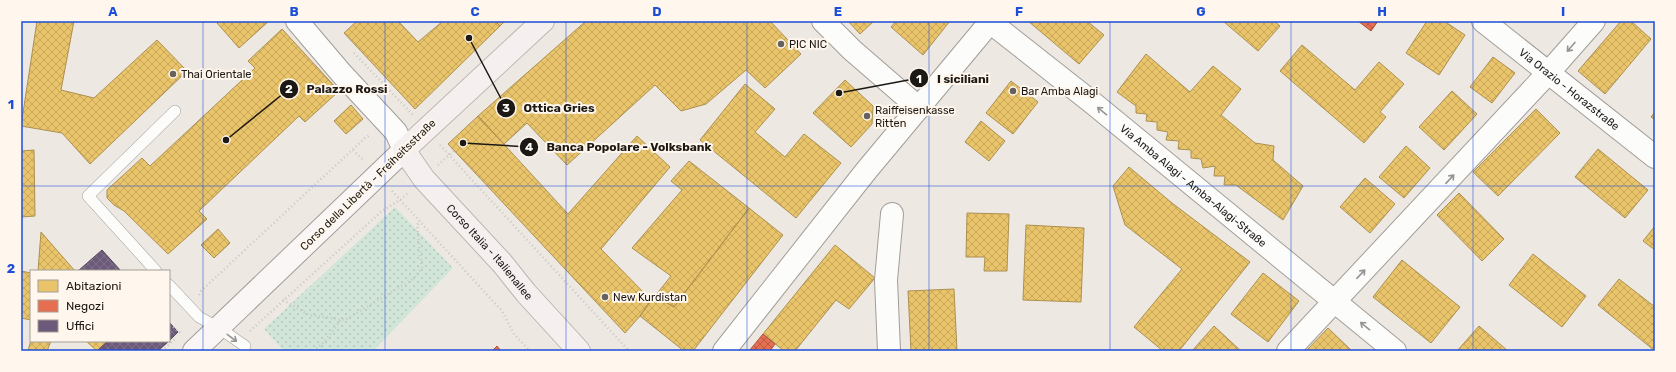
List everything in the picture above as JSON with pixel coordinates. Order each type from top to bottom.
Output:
[{"type":"main road","name":"Corso della Libertà - Freiheitsstraße","points":[[194,351],[404,150],[543,21]]},
{"type":"main road","name":"Corso Italia - Italienallee","points":[[404,150],[424,178],[502,263],[526,293],[579,351]]},
{"type":"street","points":[[297,21],[342,74],[396,132],[404,150]]},
{"type":"street","points":[[823,21],[852,50],[919,108]]},
{"type":"street","name":"Via Orazio - Horazstraße","points":[[1483,21],[1655,157]]},
{"type":"street","points":[[1288,351],[1549,72],[1594,21]]},
{"type":"street","points":[[724,351],[866,171],[990,22]]},
{"type":"street","name":"Via Amba Alagi - Amba-Alagi-Straße","points":[[990,22],[1094,104],[1395,351]]},
{"type":"street","points":[[889,351],[886,280],[892,214]]},
{"type":"lane","points":[[155,270],[88,196],[175,111]]},
{"type":"lane","points":[[170,286],[199,317],[242,344]]},
{"type":"path","points":[[350,49],[413,115]]},
{"type":"path","points":[[196,301],[201,292],[365,138],[374,133]]},
{"type":"path","points":[[353,150],[365,162]]},
{"type":"path","points":[[454,151],[449,155],[629,351]]},
{"type":"path","points":[[242,344],[283,300],[382,211],[400,200],[502,311],[514,334],[530,351]]},
{"type":"path","points":[[283,300],[309,315],[345,320],[381,300],[413,280],[422,268],[417,225],[420,221]]},
{"type":"path","points":[[312,351],[323,343],[341,320]]},
{"type":"path","points":[[173,327],[181,333]]},
{"type":"green space","points":[[395,207],[453,268],[373,351],[284,351],[264,329]]},
{"type":"building: Abitazioni","points":[[37,21],[74,21],[61,90],[94,98],[157,40],[187,71],[90,164],[62,133],[21,126]]},
{"type":"building: Abitazioni","points":[[219,21],[269,21],[239,48],[217,23]]},
{"type":"building: Abitazioni","points":[[357,21],[398,21],[418,42],[443,21],[495,21],[500,26],[415,109],[344,33]]},
{"type":"building: Abitazioni","points":[[495,21],[505,21],[500,26]]},
{"type":"building: Abitazioni","points":[[586,21],[770,21],[801,54],[765,88],[746,70],[706,104],[681,111],[655,85],[567,165],[527,123],[504,144],[478,116]]},
{"type":"building: Abitazioni","points":[[848,21],[874,21],[860,34]]},
{"type":"building: Abitazioni","points":[[896,21],[950,21],[923,55],[891,27]]},
{"type":"building: Abitazioni","points":[[1028,21],[1087,21],[1104,35],[1079,64]]},
{"type":"building: Abitazioni","points":[[1223,21],[1274,21],[1280,26],[1258,51]]},
{"type":"building: Abitazioni","points":[[1427,21],[1444,21],[1465,35],[1439,75],[1406,53]]},
{"type":"building: Abitazioni","points":[[1621,21],[1631,21],[1651,39],[1605,94],[1578,71]]},
{"type":"building: Abitazioni","points":[[282,29],[339,91],[305,122],[299,116],[199,211],[207,219],[168,254],[124,211],[114,205],[107,198],[107,190],[142,158],[150,166],[255,68],[248,61]]},
{"type":"building: Abitazioni","points":[[1302,45],[1355,90],[1379,62],[1404,84],[1380,112],[1386,117],[1364,143],[1280,71]]},
{"type":"building: Abitazioni","points":[[1146,54],[1190,92],[1213,66],[1241,89],[1221,115],[1255,143],[1274,146],[1273,160],[1303,186],[1283,220],[1236,185],[1224,185],[1225,176],[1214,176],[1215,166],[1203,168],[1201,159],[1191,158],[1191,150],[1178,149],[1179,141],[1166,140],[1168,132],[1157,130],[1157,122],[1146,121],[1147,114],[1136,113],[1136,106],[1117,92]]},
{"type":"building: Abitazioni","points":[[1493,57],[1515,73],[1492,103],[1470,87]]},
{"type":"building: Abitazioni","points":[[845,80],[873,106],[872,124],[851,147],[813,113]]},
{"type":"building: Abitazioni","points":[[1011,81],[1038,102],[1013,134],[986,113]]},
{"type":"building: Abitazioni","points":[[745,84],[775,109],[755,132],[785,157],[804,134],[841,163],[796,218],[700,140]]},
{"type":"building: Abitazioni","points":[[1452,91],[1477,114],[1444,150],[1419,127]]},
{"type":"building: Abitazioni","points":[[351,105],[363,119],[346,134],[334,121]]},
{"type":"building: Abitazioni","points":[[1536,109],[1560,133],[1498,196],[1473,172]]},
{"type":"building: Abitazioni","points":[[1655,112],[1655,120],[1651,117]]},
{"type":"building: Abitazioni","points":[[478,116],[568,214],[637,136],[670,167],[601,249],[651,300],[640,316],[625,333],[448,144]]},
{"type":"building: Abitazioni","points":[[981,121],[1005,141],[989,161],[965,142]]},
{"type":"building: Abitazioni","points":[[1406,146],[1430,168],[1404,198],[1379,177]]},
{"type":"building: Abitazioni","points":[[1598,149],[1648,190],[1625,218],[1575,177]]},
{"type":"building: Abitazioni","points":[[34,150],[35,216],[21,217],[21,151]]},
{"type":"building: Abitazioni","points":[[689,161],[749,208],[674,307],[655,296],[671,276],[632,248],[682,190],[671,181]]},
{"type":"building: Abitazioni","points":[[1129,167],[1172,203],[1250,262],[1179,351],[1163,351],[1134,327],[1182,269],[1125,225],[1113,186]]},
{"type":"building: Abitazioni","points":[[1365,178],[1395,204],[1370,233],[1340,207]]},
{"type":"building: Abitazioni","points":[[1459,193],[1504,239],[1482,261],[1437,215]]},
{"type":"building: Abitazioni","points":[[749,208],[783,235],[693,351],[684,351],[640,316],[655,296],[674,307]]},
{"type":"building: Abitazioni","points":[[967,213],[1009,214],[1007,271],[984,271],[985,257],[966,257]]},
{"type":"building: Abitazioni","points":[[1026,225],[1084,228],[1081,302],[1023,300]]},
{"type":"building: Abitazioni","points":[[1655,226],[1655,250],[1643,241]]},
{"type":"building: Abitazioni","points":[[218,229],[230,243],[214,258],[201,245]]},
{"type":"building: Abitazioni","points":[[41,232],[74,270],[38,270]]},
{"type":"building: Abitazioni","points":[[835,245],[875,278],[849,309],[836,300],[795,351],[784,351],[763,334]]},
{"type":"building: Abitazioni","points":[[1533,254],[1586,296],[1562,327],[1509,285]]},
{"type":"building: Abitazioni","points":[[1402,260],[1460,307],[1431,343],[1373,297]]},
{"type":"building: Abitazioni","points":[[21,271],[30,273],[30,320],[21,318]]},
{"type":"building: Abitazioni","points":[[1263,273],[1299,301],[1268,342],[1231,314]]},
{"type":"building: Abitazioni","points":[[1619,279],[1655,307],[1655,351],[1598,305]]},
{"type":"building: Abitazioni","points":[[954,289],[957,351],[911,351],[908,291]]},
{"type":"building: Abitazioni","points":[[1214,326],[1241,351],[1192,351]]},
{"type":"building: Abitazioni","points":[[1479,326],[1508,351],[1457,351]]},
{"type":"building: Abitazioni","points":[[1328,328],[1352,351],[1306,351]]},
{"type":"building: Abitazioni","points":[[30,342],[51,342],[47,351],[28,351]]},
{"type":"building: Abitazioni","points":[[87,342],[107,342],[97,351]]},
{"type":"building: Negozi","points":[[1358,21],[1378,21],[1371,31]]},
{"type":"building: Negozi","points":[[763,334],[775,344],[770,351],[749,351]]},
{"type":"building: Negozi","points":[[497,346],[501,351],[492,351]]},
{"type":"building: Uffici","points":[[102,250],[120,270],[79,270]]},
{"type":"building: Uffici","points":[[170,323],[178,332],[170,340]]},
{"type":"building: Uffici","points":[[107,342],[168,342],[158,351],[97,351]]},
{"type":"place","name":"Ottica Gries","points":[[469,38]]},
{"type":"place","name":"PIC NIC","points":[[781,44]]},
{"type":"place","name":"Thai Orientale","points":[[173,74]]},
{"type":"place","name":"Bar Amba Alagi","points":[[1013,91]]},
{"type":"place","name":"I siciliani","points":[[839,93]]},
{"type":"place","name":"Raiffeisenkasse Ritten","points":[[867,116]]},
{"type":"place","name":"Palazzo Rossi","points":[[226,140]]},
{"type":"place","name":"Banca Popolare - Volksbank","points":[[463,143]]},
{"type":"place","name":"New Kurdistan","points":[[605,297]]}]
